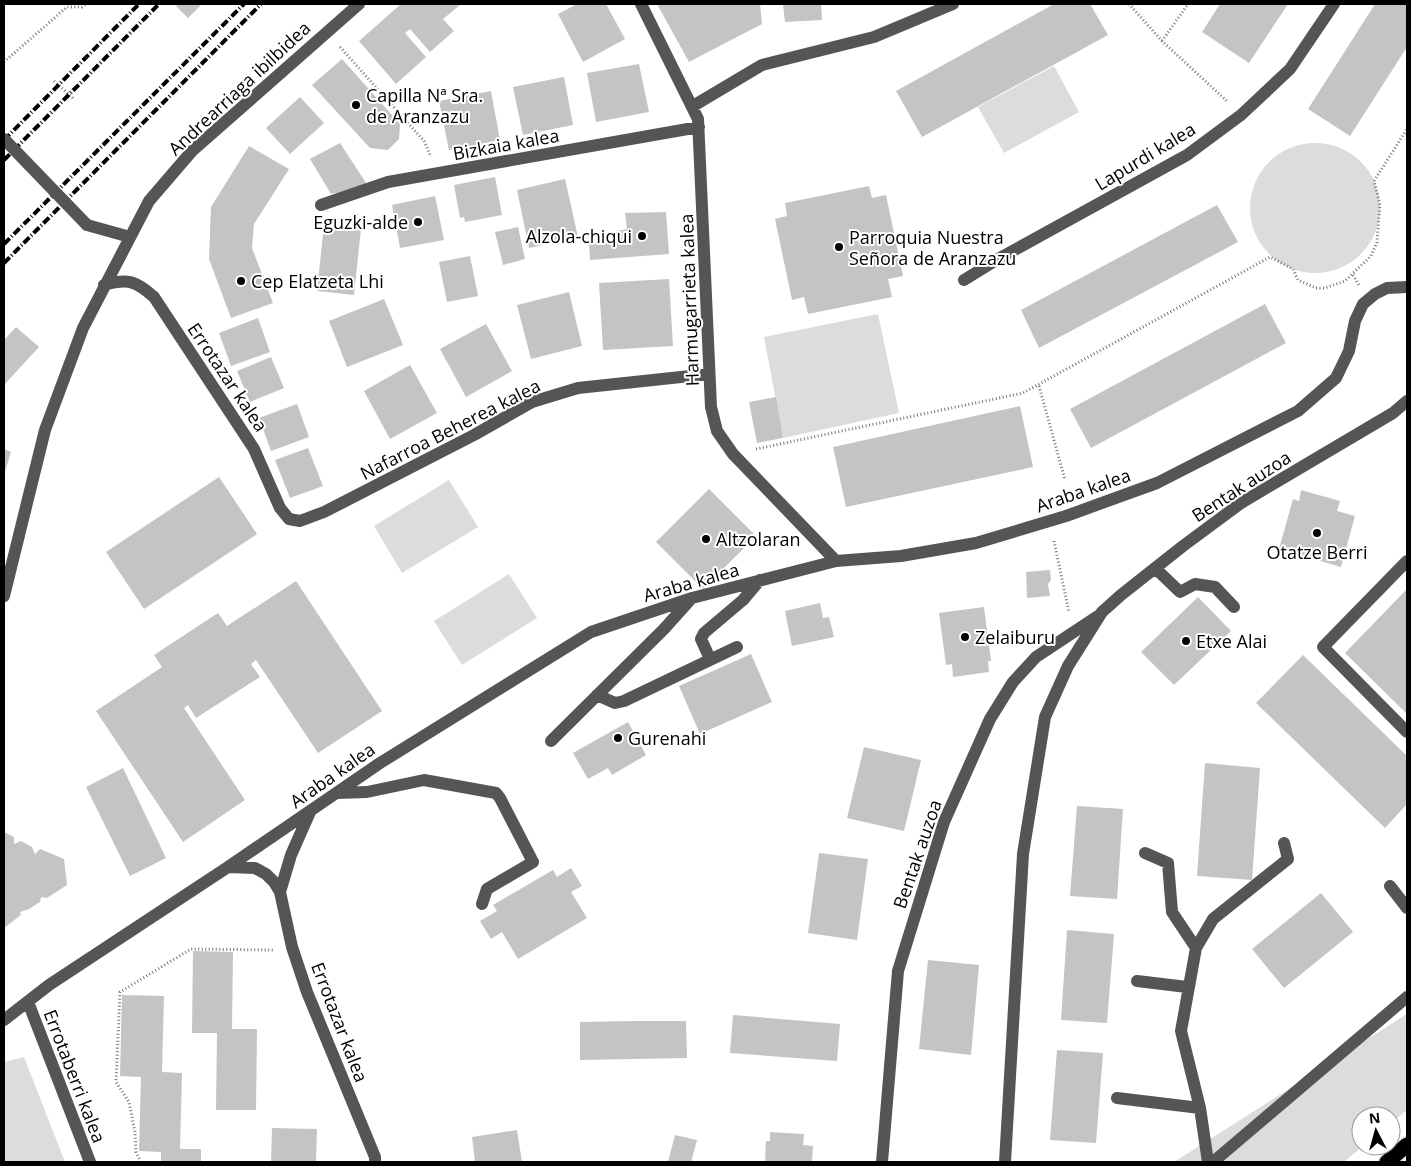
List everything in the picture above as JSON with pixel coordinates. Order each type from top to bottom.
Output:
[{"type":"highway","points":[[1387,1162],[1407,1145]]},
{"type":"street","name":"Andrearriaga ibilbidea","points":[[4,596],[45,430],[83,328],[149,201],[192,151],[359,4]]},
{"type":"street","name":"Harmugarrieta kalea","points":[[641,4],[698,119],[711,407],[717,431],[733,454],[836,561]]},
{"type":"street","points":[[693,106],[762,65],[874,37],[953,4]]},
{"type":"street","name":"Lapurdi kalea","points":[[964,280],[998,259],[1187,155],[1242,115],[1290,69],[1334,4]]},
{"type":"street","name":"Bizkaia kalea","points":[[321,205],[388,182],[699,128]]},
{"type":"street","points":[[4,139],[87,225],[130,237]]},
{"type":"street","name":"Errotazar kalea","points":[[104,285],[118,281],[139,284],[154,297],[254,449],[280,508],[289,518],[300,521]]},
{"type":"street","name":"Araba kalea","points":[[4,1020],[49,984],[228,868],[380,763],[591,632],[692,598],[836,561],[901,556],[976,543],[1066,516],[1157,483],[1298,411],[1336,378],[1349,351],[1355,321],[1363,304],[1375,294],[1387,288],[1407,287]]},
{"type":"street","name":"Nafarroa Beherea kalea","points":[[300,521],[324,512],[377,485],[474,435],[532,402],[578,388],[710,374]]},
{"type":"street","name":"Bentak auzoa","points":[[882,1162],[898,971],[944,822],[990,719],[1013,682],[1036,657],[1102,612],[1155,568],[1241,503],[1406,404]]},
{"type":"street","points":[[1407,561],[1323,647],[1407,732]]},
{"type":"street","points":[[1155,568],[1180,592],[1195,584],[1215,587],[1234,608]]},
{"type":"street","points":[[710,659],[701,639],[704,632],[743,600],[760,580]]},
{"type":"street","points":[[551,741],[664,629],[692,598]]},
{"type":"street","name":"Bentak auzoa","points":[[1005,1162],[1023,854],[1045,717],[1068,666],[1102,612]]},
{"type":"street","points":[[597,694],[614,703],[624,701],[737,647]]},
{"type":"street","points":[[338,793],[367,792],[424,780],[496,794],[500,798],[533,862],[487,889],[482,904]]},
{"type":"street","name":"Errotazar kalea","points":[[310,812],[291,855],[280,892],[292,947],[306,992],[375,1162]]},
{"type":"street","points":[[1208,1162],[1200,1108],[1181,1031],[1187,987],[1196,948],[1213,919],[1288,859],[1284,844]]},
{"type":"street","points":[[1145,852],[1168,863],[1172,912],[1196,948]]},
{"type":"street","points":[[228,868],[255,868],[274,882],[280,892]]},
{"type":"street","points":[[1390,886],[1407,908]]},
{"type":"street","points":[[1137,981],[1187,987]]},
{"type":"street","points":[[1213,1162],[1407,997]]},
{"type":"street","name":"Errotaberri kalea","points":[[28,1002],[90,1162]]},
{"type":"street","points":[[1117,1098],[1200,1108]]},
{"type":"path","points":[[4,62],[67,7],[82,8],[86,4]]},
{"type":"path","points":[[1128,4],[1162,41],[1242,115]]},
{"type":"path","points":[[1162,41],[1188,4]]},
{"type":"path","points":[[340,47],[424,141],[438,173]]},
{"type":"path","points":[[54,81],[74,99]]},
{"type":"path","points":[[733,454],[1024,393],[1270,257],[1293,269],[1298,280],[1316,288],[1325,288],[1344,281],[1353,275],[1371,256],[1377,242],[1380,205],[1374,181],[1407,129]]},
{"type":"path","points":[[1353,275],[1360,287]]},
{"type":"path","points":[[1039,386],[1065,480]]},
{"type":"path","points":[[1054,541],[1074,632]]},
{"type":"path","points":[[141,1162],[136,1152],[135,1132],[128,1102],[116,1082],[120,992],[191,949],[271,951],[292,947]]},
{"type":"shaded area","points":[[1054,66],[1079,112],[1004,153],[978,107]]},
{"type":"shaded area","points":[[1315,143],[1340,148],[1361,162],[1375,183],[1380,208],[1375,233],[1361,254],[1340,268],[1315,273],[1290,268],[1269,254],[1255,233],[1250,208],[1255,183],[1269,162],[1290,148]]},
{"type":"shaded area","points":[[878,314],[899,413],[783,438],[764,337]]},
{"type":"shaded area","points":[[449,480],[478,527],[402,573],[374,526]]},
{"type":"shaded area","points":[[509,574],[537,618],[462,665],[434,621]]},
{"type":"shaded area","points":[[1407,1014],[1407,1110],[1401,1115],[1401,1106],[1351,1106],[1351,1156],[1344,1162],[1174,1162]]},
{"type":"shaded area","points":[[24,1057],[65,1162],[4,1162],[4,1062]]},
{"type":"building","points":[[178,4],[202,4],[188,18],[176,6]]},
{"type":"building","points":[[401,4],[460,5],[443,19],[454,31],[430,52],[410,29],[405,33],[426,57],[396,84],[359,41]]},
{"type":"building","points":[[577,4],[606,4],[625,39],[583,62],[558,14]]},
{"type":"building","points":[[657,4],[760,4],[762,24],[689,62]]},
{"type":"building","points":[[783,4],[821,4],[822,20],[785,22]]},
{"type":"building","points":[[1054,4],[1090,4],[1108,35],[922,137],[896,91]]},
{"type":"building","points":[[1220,4],[1288,4],[1249,63],[1202,32]]},
{"type":"building","points":[[1375,4],[1407,4],[1407,47],[1350,136],[1308,109]]},
{"type":"building","name":"Capilla Nª Sra. de Aranzazu","points":[[342,59],[400,124],[399,139],[388,150],[370,148],[312,85]]},
{"type":"building","points":[[639,64],[649,112],[596,122],[587,73]]},
{"type":"building","points":[[564,77],[573,125],[523,135],[513,87]]},
{"type":"building","points":[[491,91],[500,140],[449,150],[439,101]]},
{"type":"building","points":[[300,97],[324,123],[290,154],[266,128]]},
{"type":"building","points":[[340,143],[368,186],[338,197],[335,193],[331,194],[310,159]]},
{"type":"building","points":[[249,146],[289,169],[254,224],[252,248],[273,303],[231,318],[209,259],[211,207]]},
{"type":"building","points":[[495,177],[502,215],[465,222],[464,217],[460,218],[454,185]]},
{"type":"building","points":[[565,179],[578,237],[529,248],[517,190]]},
{"type":"building","name":"Parroquia Nuestra Señora de Aranzazu","points":[[869,186],[872,198],[886,195],[903,276],[888,279],[892,297],[808,314],[804,297],[792,300],[775,219],[787,216],[785,203]]},
{"type":"building","name":"Eguzki-alde","points":[[435,196],[444,240],[400,248],[392,205]]},
{"type":"building","points":[[1217,205],[1238,242],[1039,348],[1021,310]]},
{"type":"building","name":"Alzola-chiqui","points":[[666,212],[669,254],[590,260],[589,244],[618,242],[617,231],[627,229],[625,213]]},
{"type":"building","points":[[324,225],[361,229],[354,295],[317,291]]},
{"type":"building","points":[[518,227],[525,259],[503,265],[495,232]]},
{"type":"building","points":[[470,256],[478,296],[447,302],[439,262]]},
{"type":"building","points":[[669,279],[673,346],[603,350],[599,283]]},
{"type":"building","points":[[569,292],[582,346],[531,359],[517,305]]},
{"type":"building","points":[[384,299],[403,345],[347,367],[329,321]]},
{"type":"building","points":[[1265,304],[1286,343],[1091,448],[1070,409]]},
{"type":"building","points":[[258,318],[270,352],[231,366],[219,333]]},
{"type":"building","points":[[486,324],[512,371],[466,397],[440,349]]},
{"type":"building","points":[[16,327],[39,347],[4,385],[4,340]]},
{"type":"building","points":[[271,357],[284,388],[250,402],[237,371]]},
{"type":"building","points":[[410,365],[437,413],[390,439],[364,391]]},
{"type":"building","points":[[776,397],[783,438],[757,443],[749,402]]},
{"type":"building","points":[[297,404],[309,437],[271,451],[259,418]]},
{"type":"building","points":[[1020,406],[1033,467],[846,507],[833,447]]},
{"type":"building","points":[[308,448],[323,486],[290,498],[275,460]]},
{"type":"building","points":[[4,449],[11,452],[4,475]]},
{"type":"building","points":[[219,477],[257,534],[144,609],[106,552]]},
{"type":"building","name":"Altzolaran","points":[[709,489],[756,536],[703,589],[656,542]]},
{"type":"building","name":"Otatze Berri","points":[[1301,490],[1340,501],[1337,511],[1355,516],[1341,567],[1279,549],[1293,499],[1299,501]]},
{"type":"building","points":[[1050,570],[1051,580],[1048,584],[1050,596],[1027,598],[1026,572]]},
{"type":"building","points":[[296,581],[382,711],[318,753],[256,660],[251,664],[260,677],[196,718],[188,705],[184,708],[245,800],[183,842],[96,711],[162,667],[154,655],[218,613],[227,626]]},
{"type":"building","points":[[1407,589],[1407,714],[1345,653]]},
{"type":"building","name":"Etxe Alai","points":[[1198,597],[1231,631],[1174,685],[1141,652]]},
{"type":"building","points":[[820,603],[823,618],[829,617],[834,637],[792,646],[785,611]]},
{"type":"building","name":"Zelaiburu","points":[[984,607],[991,661],[988,661],[989,672],[953,677],[952,664],[946,665],[939,613]]},
{"type":"building","points":[[751,654],[772,702],[700,734],[679,686]]},
{"type":"building","points":[[1303,655],[1407,756],[1407,804],[1385,828],[1256,703]]},
{"type":"building","name":"Gurenahi","points":[[628,722],[646,755],[612,775],[608,768],[588,779],[573,753]]},
{"type":"building","points":[[864,747],[921,760],[904,831],[847,818]]},
{"type":"building","points":[[1205,763],[1260,768],[1252,880],[1197,876]]},
{"type":"building","points":[[123,768],[166,858],[130,876],[86,787]]},
{"type":"building","points":[[1077,806],[1123,809],[1117,899],[1070,896]]},
{"type":"building","points":[[4,832],[14,837],[14,844],[21,841],[32,847],[35,854],[40,849],[64,859],[67,885],[47,898],[41,897],[40,902],[20,912],[21,915],[4,928]]},
{"type":"building","points":[[819,853],[868,859],[857,940],[808,933]]},
{"type":"building","points":[[571,868],[582,886],[571,892],[587,918],[518,959],[502,932],[491,939],[480,921],[497,911],[493,905],[553,870],[557,877]]},
{"type":"building","points":[[1321,893],[1353,932],[1284,988],[1252,949]]},
{"type":"building","points":[[1067,930],[1114,934],[1107,1023],[1061,1020]]},
{"type":"building","points":[[193,951],[233,952],[232,1029],[257,1029],[256,1110],[216,1110],[217,1033],[192,1033]]},
{"type":"building","points":[[928,960],[979,965],[971,1055],[919,1049]]},
{"type":"building","points":[[122,995],[164,996],[162,1072],[182,1073],[180,1149],[201,1149],[201,1162],[161,1162],[161,1152],[139,1151],[141,1077],[120,1076]]},
{"type":"building","points":[[733,1015],[840,1024],[837,1061],[730,1053]]},
{"type":"building","points":[[686,1021],[687,1058],[580,1060],[580,1022]]},
{"type":"building","points":[[1057,1050],[1103,1053],[1096,1143],[1050,1140]]},
{"type":"building","points":[[272,1128],[317,1129],[316,1162],[271,1162]]},
{"type":"building","points":[[517,1130],[522,1162],[475,1162],[472,1137]]},
{"type":"building","points":[[770,1132],[804,1134],[803,1145],[813,1146],[812,1162],[765,1162],[766,1141],[770,1141]]},
{"type":"building","points":[[675,1135],[697,1140],[691,1162],[668,1162]]},
{"type":"railway","points":[[4,140],[139,4]]},
{"type":"railway","points":[[4,160],[159,4]]},
{"type":"railway","points":[[4,244],[244,4]]},
{"type":"railway","points":[[4,263],[261,4]]},
{"type":"place","name":"Capilla Nª Sra. de Aranzazu","points":[[356,105]]},
{"type":"place","name":"Eguzki-alde","points":[[418,222]]},
{"type":"place","name":"Alzola-chiqui","points":[[642,236]]},
{"type":"place","name":"Parroquia Nuestra Señora de Aranzazu","points":[[839,247]]},
{"type":"place","name":"Cep Elatzeta Lhi","points":[[241,281]]},
{"type":"place","name":"Otatze Berri","points":[[1317,533]]},
{"type":"place","name":"Altzolaran","points":[[706,539]]},
{"type":"place","name":"Zelaiburu","points":[[965,637]]},
{"type":"place","name":"Etxe Alai","points":[[1186,641]]},
{"type":"place","name":"Gurenahi","points":[[618,738]]}]
